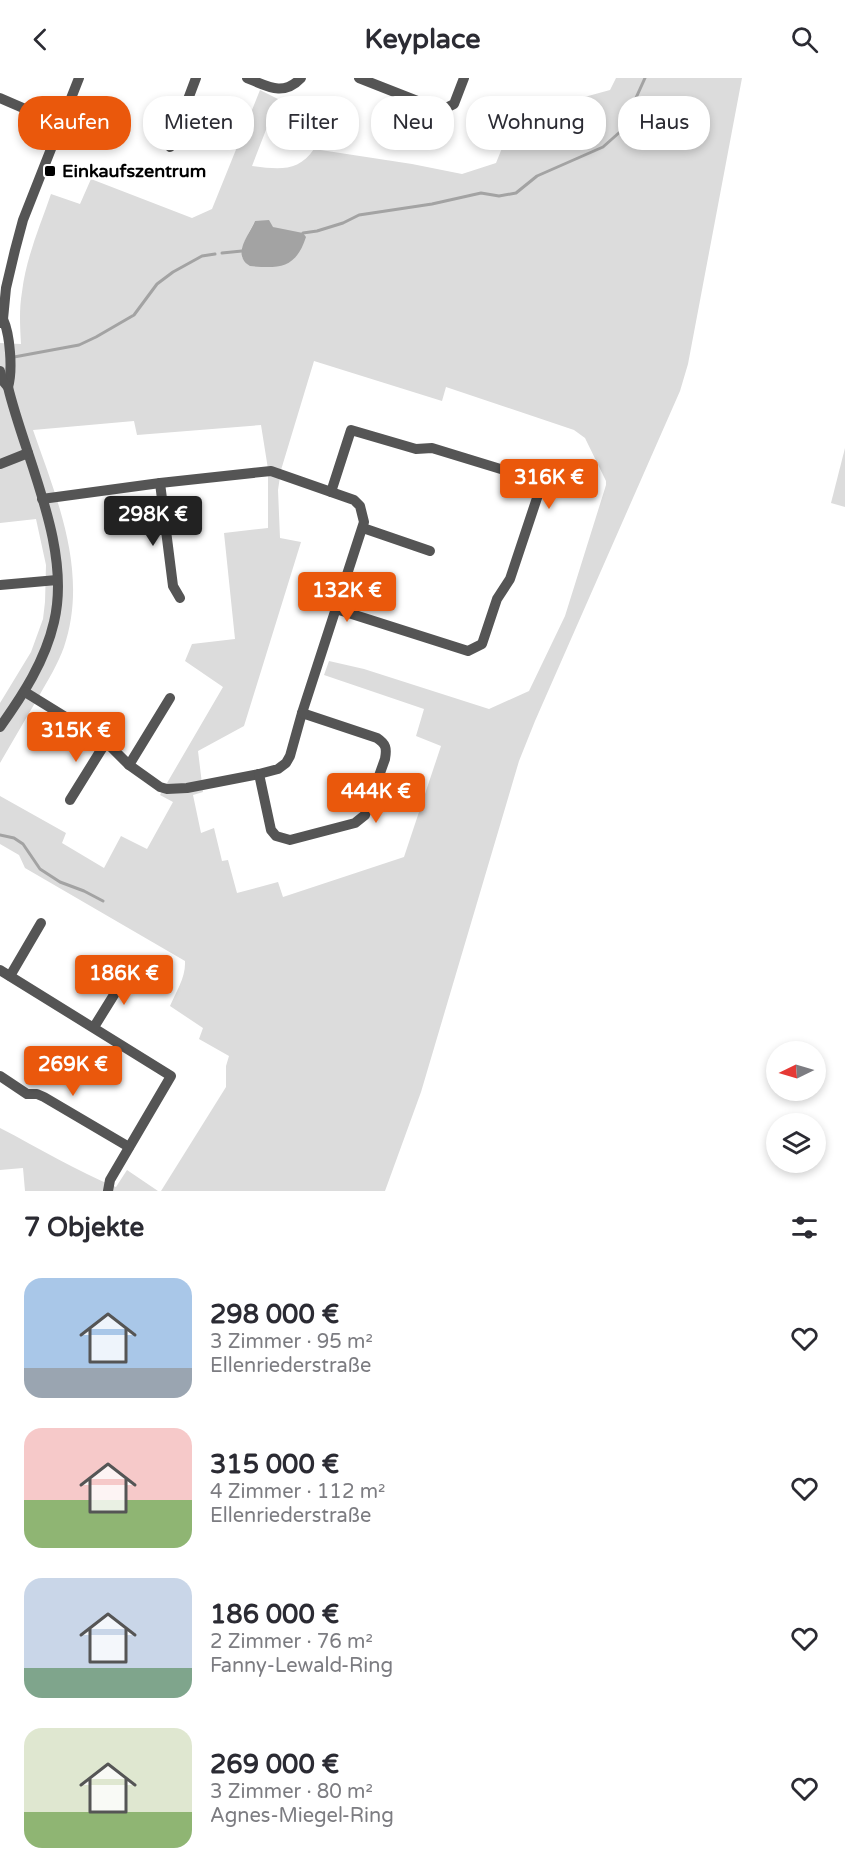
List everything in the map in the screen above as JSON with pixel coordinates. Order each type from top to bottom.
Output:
[{"type":"street","points":[[72,96],[80,78]]},
{"type":"street","points":[[189,96],[196,78]]},
{"type":"street","points":[[247,78],[273,89],[294,85],[301,78]]},
{"type":"street","points":[[359,78],[425,104],[444,109],[454,104],[464,78]]},
{"type":"street","points":[[0,98],[18,105]]},
{"type":"street","points":[[0,727],[25,692],[43,656],[51,634],[58,600],[50,530],[8,387],[2,380],[8,337],[7,329],[1,321],[6,288],[23,220],[50,150]]},
{"type":"street","points":[[331,492],[351,430],[416,449],[432,448],[530,478],[540,492],[510,579],[497,599],[482,644],[468,651],[336,609]]},
{"type":"street","points":[[0,464],[28,453]]},
{"type":"street","points":[[25,692],[106,742],[129,765],[160,787],[187,788],[278,769],[286,763],[290,756],[364,522],[360,506],[354,500],[271,471],[42,499]]},
{"type":"street","points":[[160,483],[172,586],[180,598]]},
{"type":"street","points":[[363,528],[430,550]]},
{"type":"street","points":[[0,585],[57,580]]},
{"type":"street","points":[[129,765],[170,698]]},
{"type":"street","points":[[259,774],[271,830],[276,836],[290,840],[356,823],[364,815],[385,759],[386,746],[377,738],[302,713]]},
{"type":"street","points":[[70,800],[106,742]]},
{"type":"street","points":[[41,923],[5,973],[171,1076],[110,1180],[108,1191]]},
{"type":"street","points":[[94,1027],[130,969]]},
{"type":"street","points":[[0,1076],[27,1094],[44,1096],[129,1147]]},
{"type":"shaded area","points":[[616,78],[742,78],[688,364],[680,391],[519,761],[421,1092],[385,1191],[161,1191],[226,1087],[226,1066],[229,1056],[199,1039],[203,1028],[170,1006],[182,979],[185,961],[25,868],[19,855],[0,844],[0,796],[66,833],[62,843],[104,868],[121,836],[147,849],[173,802],[160,795],[223,687],[185,661],[192,644],[235,639],[224,533],[268,528],[268,469],[261,425],[137,435],[134,421],[33,430],[60,509],[67,537],[72,564],[71,619],[64,647],[56,666],[0,763],[0,703],[31,652],[43,619],[46,565],[36,519],[0,523],[0,343],[21,344],[20,311],[24,279],[51,194],[80,204],[91,179],[192,218],[212,209],[236,150],[254,150],[254,105],[260,90],[272,96],[266,96],[266,130],[252,166],[286,168],[301,162],[313,150],[321,150],[462,174],[496,163],[501,150],[606,150],[606,96],[588,96],[610,90]],"holes":[[[255,221],[281,230],[242,258],[244,243]],[[314,361],[442,401],[446,387],[574,430],[585,438],[606,485],[565,616],[529,691],[489,709],[364,669],[329,661],[324,675],[424,709],[416,736],[441,746],[404,857],[283,897],[278,882],[237,893],[228,860],[222,861],[214,828],[201,833],[193,795],[203,792],[198,751],[244,726],[301,542],[280,538],[278,490],[281,470]]]},
{"type":"shaded area","points":[[269,220],[273,227],[303,233],[306,237],[302,247],[292,261],[286,264],[270,267],[250,266],[243,259],[243,245],[255,221]]},
{"type":"shaded area","points":[[845,448],[845,507],[831,503]]},
{"type":"shaded area","points":[[0,1128],[72,1167],[116,1187],[127,1170],[158,1191],[25,1191],[23,1168],[0,1170]]},
{"type":"waterway","points":[[303,233],[343,223],[359,215],[432,204],[481,193],[499,196],[516,193],[537,176],[603,147],[621,131],[645,78]]},
{"type":"waterway","points":[[222,253],[242,251]]},
{"type":"waterway","points":[[14,357],[79,345],[96,337],[134,315],[157,284],[173,272],[202,256],[215,254]]},
{"type":"waterway","points":[[0,835],[14,838],[23,844],[40,869],[60,882],[103,901]]},
{"type":"place","name":"Einkaufszentrum","points":[[50,171]]}]
